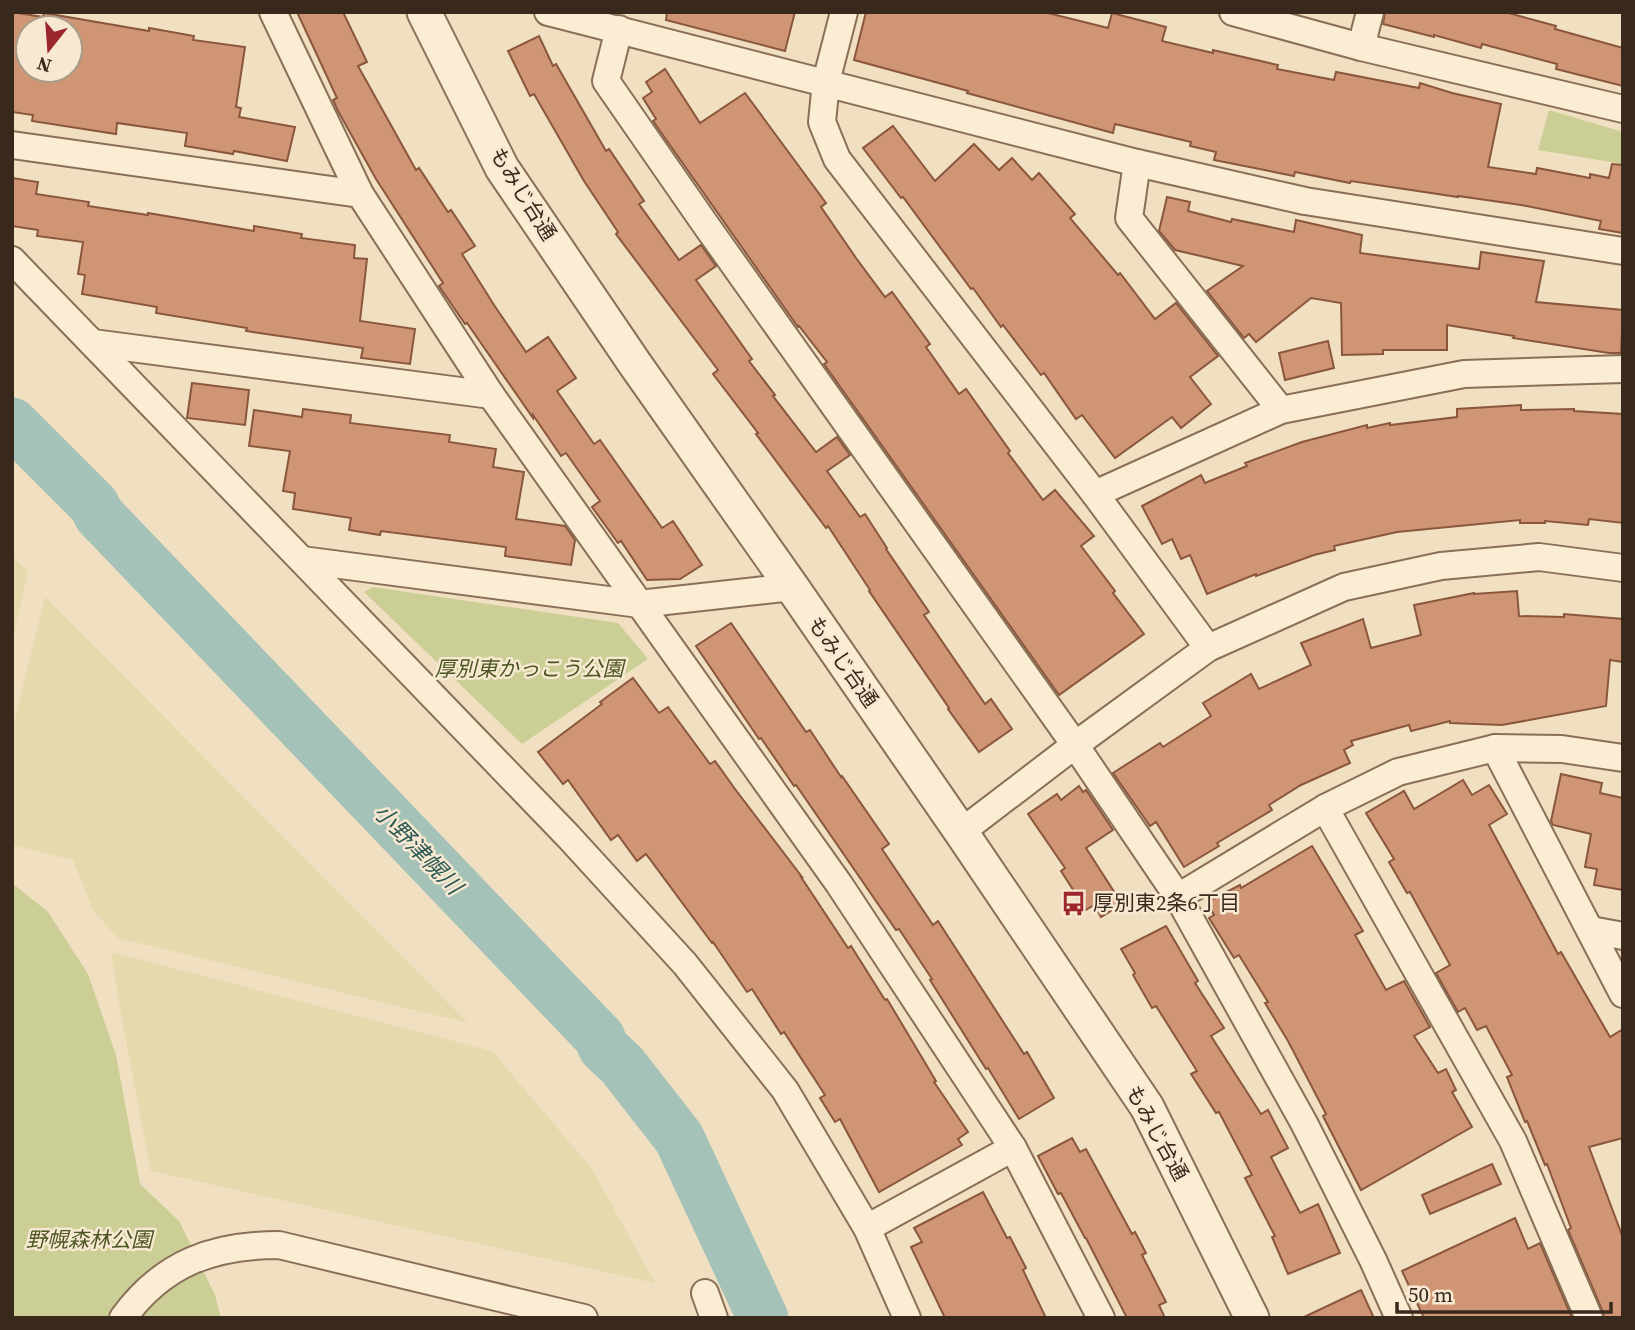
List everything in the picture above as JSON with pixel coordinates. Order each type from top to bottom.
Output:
[{"type":"street","points":[[273,12],[360,194],[491,395],[839,884],[1013,1148],[1101,1318]]},
{"type":"street","name":"もみじ台通","points":[[424,12],[502,168],[961,832],[1147,1107],[1252,1318]]},
{"type":"street","points":[[548,12],[1137,163],[1306,201],[1623,251]]},
{"type":"street","points":[[844,12],[826,82],[822,122],[837,159],[1095,494],[1208,648]]},
{"type":"street","points":[[1362,47],[1370,12]]},
{"type":"street","points":[[1248,14],[1362,47],[1623,109]]},
{"type":"street","points":[[619,30],[606,81],[1075,745],[1178,897],[1304,1123],[1399,1318]]},
{"type":"street","points":[[12,145],[360,194]]},
{"type":"street","points":[[1137,163],[1129,218],[1281,410]]},
{"type":"street","points":[[12,260],[568,836],[685,964],[785,1090],[867,1228],[907,1318]]},
{"type":"street","points":[[93,343],[491,395]]},
{"type":"street","points":[[1095,494],[1281,410],[1464,374],[1623,369]]},
{"type":"street","points":[[961,832],[1208,648],[1344,587],[1441,566],[1539,557],[1623,568]]},
{"type":"street","points":[[302,560],[639,604],[792,587]]},
{"type":"street","points":[[1178,897],[1325,808],[1398,772],[1495,748],[1562,749],[1623,758]]},
{"type":"street","points":[[1495,748],[1623,994]]},
{"type":"street","points":[[1325,808],[1513,1141],[1589,1318]]},
{"type":"street","points":[[1591,930],[1623,936]]},
{"type":"street","points":[[867,1228],[1013,1148]]},
{"type":"street","points":[[123,1318],[151,1286],[173,1270],[224,1249],[252,1245],[279,1245],[584,1318]]},
{"type":"street","points":[[705,1293],[714,1318]]},
{"type":"shaded area","points":[[12,556],[28,571],[12,643]]},
{"type":"shaded area","points":[[45,597],[468,1023],[118,938],[94,912],[73,860],[12,845],[12,731]]},
{"type":"shaded area","points":[[111,952],[492,1051],[592,1169],[655,1283],[151,1171]]},
{"type":"green space","points":[[1549,110],[1623,132],[1623,164],[1538,150]]},
{"type":"green space","name":"厚別東かっこう公園","points":[[373,587],[618,623],[648,659],[522,744],[364,592]]},
{"type":"green space","name":"野幌森林公園","points":[[12,883],[48,912],[88,974],[116,1055],[140,1184],[179,1221],[215,1295],[221,1318],[12,1318]]},
{"type":"building","points":[[12,12],[24,14],[14,14],[14,84],[84,84],[84,20],[149,31],[149,28],[194,36],[193,40],[245,47],[236,107],[241,108],[239,117],[295,127],[287,161],[234,151],[233,154],[185,146],[187,133],[117,123],[116,134],[32,121],[33,115],[12,112]]},
{"type":"building","points":[[297,12],[343,12],[367,62],[358,66],[416,170],[419,168],[448,212],[451,210],[475,246],[462,254],[494,305],[526,352],[548,337],[576,378],[557,391],[594,444],[600,440],[662,528],[673,521],[702,565],[680,579],[647,580],[621,541],[618,543],[592,507],[600,501],[566,453],[561,456],[439,286],[443,283],[376,179],[338,111],[333,100],[337,98]]},
{"type":"building","points":[[667,12],[795,12],[785,51],[666,20]]},
{"type":"building","points":[[866,12],[1044,12],[1108,28],[1112,13],[1166,27],[1162,41],[1278,65],[1277,69],[1334,80],[1336,72],[1419,88],[1420,83],[1501,104],[1488,167],[1536,174],[1537,168],[1590,178],[1590,174],[1609,178],[1612,164],[1623,165],[1623,233],[1599,229],[1601,221],[1521,205],[1351,181],[1350,183],[1295,172],[1294,176],[1214,160],[1216,152],[1190,146],[1191,142],[1115,124],[1113,133],[967,93],[968,91],[854,60]]},
{"type":"building","points":[[1385,12],[1505,12],[1556,26],[1555,29],[1623,48],[1623,86],[1556,69],[1557,64],[1482,44],[1481,48],[1383,24]]},
{"type":"building","points":[[539,36],[553,66],[556,64],[606,151],[609,149],[644,201],[639,204],[679,260],[701,245],[716,266],[696,280],[752,359],[749,361],[775,395],[773,396],[816,452],[837,437],[850,455],[827,471],[860,517],[865,514],[929,612],[924,615],[985,704],[991,699],[1012,729],[979,752],[828,526],[826,528],[756,434],[758,433],[713,374],[718,370],[616,234],[618,232],[584,181],[534,94],[530,96],[508,51]]},
{"type":"building","points":[[665,69],[700,123],[745,93],[826,203],[821,207],[856,258],[885,297],[892,292],[930,344],[926,347],[959,394],[966,389],[1043,500],[1055,490],[1094,536],[1081,546],[1144,634],[1059,695],[824,364],[827,362],[798,327],[653,121],[656,119],[643,98],[652,92],[646,82]]},
{"type":"building","points":[[893,126],[935,181],[974,144],[999,170],[1012,158],[1032,180],[1039,173],[1075,214],[1070,218],[1118,275],[1120,273],[1155,319],[1176,303],[1218,356],[1190,377],[1211,404],[1181,428],[1172,417],[1115,458],[1082,415],[1076,419],[1044,373],[1041,375],[1003,325],[1001,327],[863,148]]},
{"type":"building","points":[[12,178],[38,182],[36,194],[89,202],[88,206],[254,231],[254,226],[302,234],[301,238],[355,245],[354,258],[367,259],[360,321],[415,329],[410,364],[361,358],[363,348],[246,331],[247,328],[156,313],[157,307],[82,294],[85,275],[78,274],[83,242],[37,236],[38,230],[12,226]]},
{"type":"building","points":[[1167,197],[1190,202],[1188,211],[1231,222],[1232,219],[1294,232],[1296,220],[1362,235],[1360,253],[1479,269],[1481,252],[1544,261],[1536,302],[1623,310],[1621,353],[1513,338],[1514,336],[1447,325],[1447,350],[1383,350],[1383,354],[1342,355],[1341,303],[1311,298],[1256,342],[1249,334],[1244,338],[1207,291],[1243,266],[1175,250],[1159,231]]},
{"type":"building","points":[[1328,341],[1334,368],[1285,380],[1279,353]]},
{"type":"building","points":[[192,383],[249,390],[245,425],[187,418]]},
{"type":"building","points":[[1521,405],[1521,410],[1574,409],[1623,414],[1623,523],[1589,519],[1588,525],[1545,521],[1520,523],[1520,520],[1397,532],[1334,546],[1335,550],[1256,574],[1207,594],[1190,555],[1181,559],[1172,539],[1162,544],[1142,506],[1201,475],[1205,483],[1247,466],[1245,463],[1302,442],[1367,425],[1367,428],[1390,423],[1457,417],[1457,409]]},
{"type":"building","points":[[303,409],[351,415],[350,423],[450,435],[449,442],[496,449],[493,467],[524,472],[516,519],[565,526],[575,540],[571,565],[505,556],[506,547],[381,531],[380,535],[349,530],[351,518],[293,509],[295,493],[283,491],[290,451],[249,446],[254,410],[302,417]]},
{"type":"building","points":[[1517,591],[1519,616],[1564,617],[1564,614],[1623,619],[1623,662],[1610,660],[1606,706],[1502,725],[1450,721],[1411,731],[1409,725],[1351,741],[1353,745],[1344,750],[1350,763],[1301,785],[1269,805],[1272,810],[1217,843],[1219,846],[1184,867],[1156,822],[1150,826],[1113,773],[1160,743],[1163,747],[1211,716],[1203,703],[1251,674],[1259,689],[1311,665],[1301,643],[1363,619],[1371,648],[1421,635],[1414,605],[1474,593]]},
{"type":"building","points":[[731,623],[806,732],[810,730],[889,844],[882,849],[933,925],[938,921],[1024,1054],[1027,1052],[1054,1098],[1019,1119],[899,929],[896,930],[796,785],[794,786],[761,738],[759,739],[696,646]]},
{"type":"building","points":[[633,678],[659,713],[668,707],[710,764],[715,761],[802,877],[848,948],[851,946],[885,1000],[887,999],[936,1081],[934,1082],[968,1132],[958,1139],[962,1145],[879,1192],[840,1119],[835,1122],[820,1098],[825,1095],[752,989],[747,992],[646,854],[637,861],[618,835],[611,840],[568,780],[563,784],[538,752]]},
{"type":"building","points":[[1561,774],[1602,783],[1600,793],[1623,798],[1623,890],[1594,885],[1597,869],[1585,867],[1591,834],[1553,825],[1551,821]]},
{"type":"building","points":[[1463,780],[1472,795],[1489,785],[1507,814],[1489,825],[1558,954],[1561,952],[1610,1037],[1623,1029],[1623,1138],[1589,1147],[1623,1238],[1623,1318],[1604,1318],[1568,1230],[1571,1228],[1547,1164],[1545,1165],[1527,1121],[1525,1122],[1507,1077],[1512,1075],[1486,1026],[1477,1030],[1465,1008],[1458,1012],[1436,973],[1450,965],[1410,892],[1407,893],[1389,862],[1394,859],[1366,813],[1404,791],[1414,809]]},
{"type":"building","points":[[1079,786],[1083,792],[1086,790],[1113,830],[1086,848],[1122,904],[1101,917],[1094,905],[1086,910],[1061,871],[1065,868],[1028,814],[1057,794],[1061,800]]},
{"type":"building","points":[[1312,846],[1363,931],[1355,935],[1386,990],[1404,981],[1430,1027],[1414,1036],[1438,1073],[1446,1069],[1456,1090],[1452,1092],[1472,1127],[1361,1190],[1323,1116],[1326,1114],[1265,1003],[1268,1002],[1239,955],[1234,958],[1209,918],[1214,915],[1207,902],[1240,885],[1241,888]]},
{"type":"building","points":[[1166,926],[1198,981],[1195,983],[1224,1028],[1211,1036],[1261,1114],[1268,1110],[1288,1148],[1271,1157],[1300,1213],[1318,1204],[1340,1253],[1288,1274],[1272,1237],[1275,1236],[1245,1178],[1252,1175],[1219,1112],[1216,1113],[1191,1074],[1197,1071],[1156,1006],[1152,1008],[1121,949]]},
{"type":"building","points":[[1072,1138],[1080,1152],[1086,1149],[1132,1234],[1135,1232],[1146,1253],[1142,1255],[1166,1302],[1159,1305],[1165,1318],[1127,1318],[1086,1238],[1038,1156]]},
{"type":"building","points":[[1492,1164],[1501,1184],[1430,1214],[1422,1195]]},
{"type":"building","points":[[983,1192],[1026,1268],[1023,1270],[1046,1318],[945,1318],[911,1247],[922,1242],[914,1228]]},
{"type":"building","points":[[1515,1218],[1528,1249],[1540,1243],[1572,1318],[1424,1318],[1402,1271]]},
{"type":"building","points":[[1361,1290],[1374,1318],[1302,1318]]},
{"type":"waterway","name":"小野津幌川","points":[[12,423],[94,505],[99,515],[600,1038],[603,1047],[622,1065],[679,1138],[763,1318]]},
{"type":"place","name":"厚別東2条6丁目","points":[[1073,903]]}]
